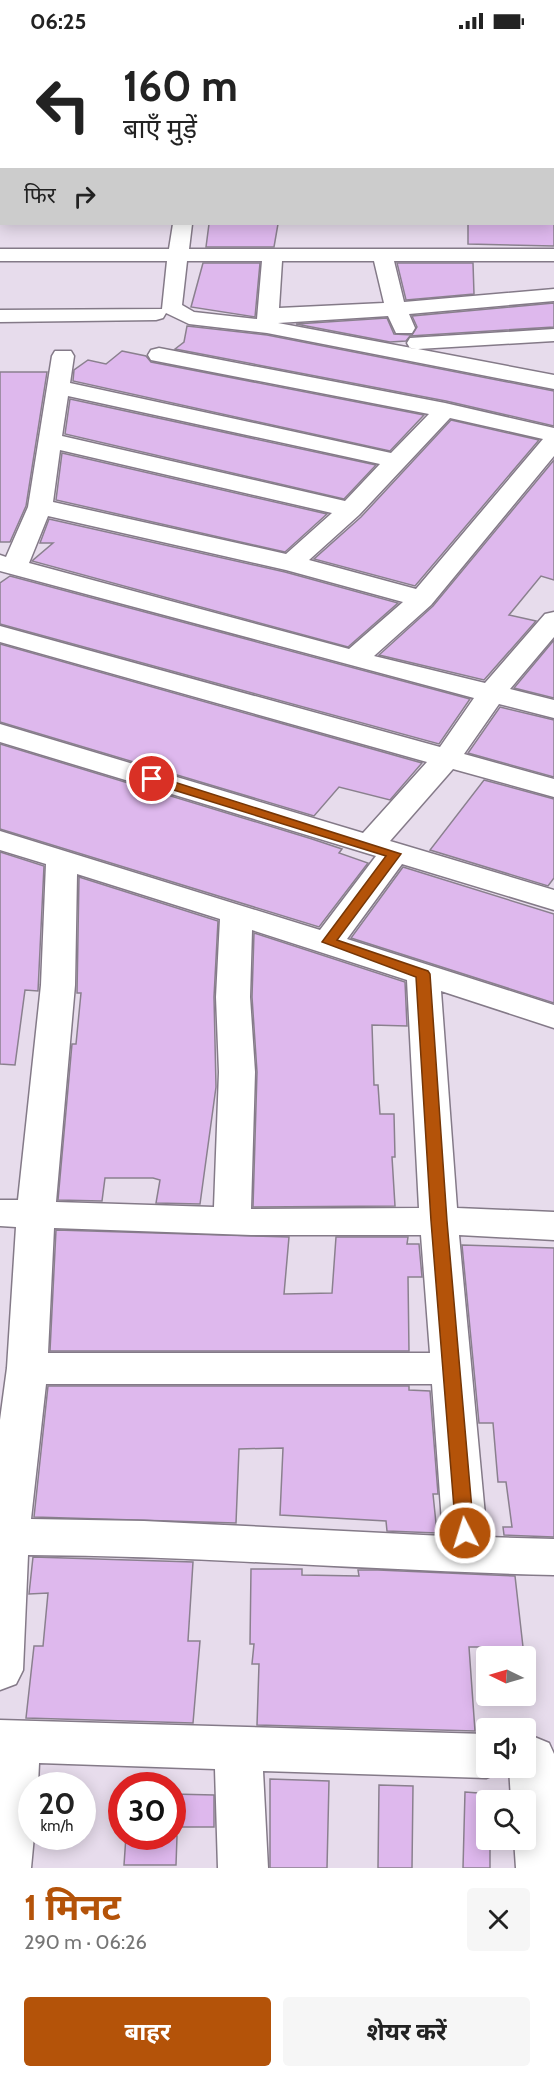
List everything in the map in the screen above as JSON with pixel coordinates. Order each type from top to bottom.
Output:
[{"type":"street","points":[[182,225],[171,307],[189,318],[268,321],[554,295]]},
{"type":"street","points":[[268,321],[273,254]]},
{"type":"street","points":[[0,255],[495,255],[544,261]]},
{"type":"street","points":[[383,255],[396,309],[411,344]]},
{"type":"street","points":[[495,255],[502,288],[501,300]]},
{"type":"street","points":[[0,316],[156,314]]},
{"type":"street","points":[[268,321],[380,348],[554,382]]},
{"type":"street","points":[[380,348],[554,335]]},
{"type":"street","points":[[159,355],[445,410],[554,435]]},
{"type":"street","points":[[63,356],[40,507],[7,565],[354,659],[554,709]]},
{"type":"street","points":[[58,387],[397,461]]},
{"type":"street","points":[[291,563],[350,510],[445,410]]},
{"type":"street","points":[[49,440],[350,510]]},
{"type":"street","points":[[354,659],[422,599],[554,441]]},
{"type":"street","points":[[40,507],[291,563],[422,599]]},
{"type":"street","points":[[328,942],[382,850],[491,694],[554,620]]},
{"type":"street","points":[[0,634],[554,788]]},
{"type":"street","points":[[0,733],[554,900]]},
{"type":"street","points":[[0,840],[236,916],[328,942],[554,1017]]},
{"type":"street","points":[[0,1670],[7,1537],[27,1368],[18,1213],[58,985],[62,859]]},
{"type":"street","points":[[232,1220],[237,1072],[233,998],[236,916]]},
{"type":"street","points":[[423,974],[450,1369],[467,1556]]},
{"type":"street","points":[[18,1213],[232,1220],[439,1221],[554,1226]]},
{"type":"street","points":[[27,1368],[450,1369]]},
{"type":"street","points":[[7,1537],[114,1536],[467,1556],[554,1557]]},
{"type":"street","points":[[6,1868],[9,1742],[476,1756]]},
{"type":"street","points":[[238,1749],[243,1868]]},
{"type":"street","points":[[527,1778],[541,1868]]},
{"type":"building","points":[[209,225],[278,225],[274,247],[206,247]]},
{"type":"building","points":[[468,225],[554,225],[554,246],[468,244]]},
{"type":"building","points":[[203,263],[260,263],[255,317],[191,307]]},
{"type":"building","points":[[397,263],[473,263],[474,294],[406,300]]},
{"type":"building","points":[[554,303],[554,327],[410,336],[406,341],[390,342],[296,324],[387,318],[394,334],[412,335],[417,327],[412,316]]},
{"type":"building","points":[[187,326],[267,335],[554,391],[554,426],[446,401],[175,349],[184,342]]},
{"type":"building","points":[[122,351],[146,356],[151,362],[424,415],[390,451],[73,381],[74,370],[88,360],[106,364]]},
{"type":"building","points":[[0,372],[47,372],[26,506],[10,542],[0,542]]},
{"type":"building","points":[[70,399],[376,465],[344,499],[65,434]]},
{"type":"building","points":[[451,420],[539,440],[415,586],[314,559],[361,517]]},
{"type":"building","points":[[62,453],[327,514],[285,552],[56,500]]},
{"type":"building","points":[[554,460],[554,580],[541,576],[509,615],[536,621],[484,680],[379,655],[433,606]]},
{"type":"building","points":[[49,519],[285,572],[398,603],[348,647],[32,561],[53,543],[40,543]]},
{"type":"building","points":[[10,576],[470,699],[439,744],[0,624],[0,583]]},
{"type":"building","points":[[554,640],[554,698],[514,688]]},
{"type":"building","points":[[0,644],[422,763],[390,800],[339,787],[314,816],[0,722]]},
{"type":"building","points":[[500,707],[554,720],[554,777],[468,753]]},
{"type":"building","points":[[0,744],[312,839],[342,849],[339,853],[368,863],[319,927],[0,829]]},
{"type":"building","points":[[484,780],[554,799],[554,878],[548,886],[430,850]]},
{"type":"building","points":[[0,852],[44,866],[38,991],[25,990],[15,1065],[0,1064]]},
{"type":"building","points":[[403,867],[554,914],[554,1003],[351,938]]},
{"type":"building","points":[[79,877],[218,921],[214,997],[216,1087],[200,1204],[156,1203],[160,1180],[153,1178],[105,1178],[102,1201],[58,1200],[72,1044],[76,1044],[81,993],[77,993]]},
{"type":"building","points":[[254,933],[405,982],[407,1026],[372,1025],[374,1085],[378,1085],[380,1114],[394,1114],[395,1157],[392,1157],[395,1206],[253,1207],[257,1072],[252,997]]},
{"type":"building","points":[[56,1230],[289,1237],[284,1294],[332,1293],[336,1237],[408,1237],[407,1244],[419,1244],[422,1277],[408,1277],[409,1351],[50,1351]]},
{"type":"building","points":[[462,1245],[554,1248],[554,1537],[504,1535],[503,1527],[512,1527],[506,1482],[498,1482],[493,1423],[479,1423]]},
{"type":"building","points":[[48,1386],[409,1386],[409,1390],[430,1391],[438,1494],[433,1494],[437,1533],[387,1531],[386,1521],[280,1515],[283,1448],[239,1449],[236,1523],[34,1517]]},
{"type":"building","points":[[33,1557],[193,1562],[188,1641],[200,1641],[193,1723],[26,1718],[34,1646],[43,1646],[48,1593],[29,1594]]},
{"type":"building","points":[[251,1569],[302,1569],[302,1575],[359,1576],[358,1570],[378,1570],[515,1576],[523,1646],[469,1647],[475,1731],[257,1725],[259,1664],[252,1664],[254,1644],[250,1644]]},
{"type":"building","points":[[270,1779],[329,1781],[327,1868],[270,1868]]},
{"type":"building","points":[[379,1785],[413,1786],[412,1868],[378,1868]]},
{"type":"building","points":[[465,1792],[476,1793],[476,1850],[490,1850],[490,1868],[463,1868]]},
{"type":"building","points":[[186,1794],[214,1795],[214,1827],[186,1827]]},
{"type":"building","points":[[125,1850],[177,1850],[176,1865],[124,1865]]},
{"type":"route","points":[[152,779],[394,854],[328,942],[423,974],[450,1369],[465,1533]]}]
